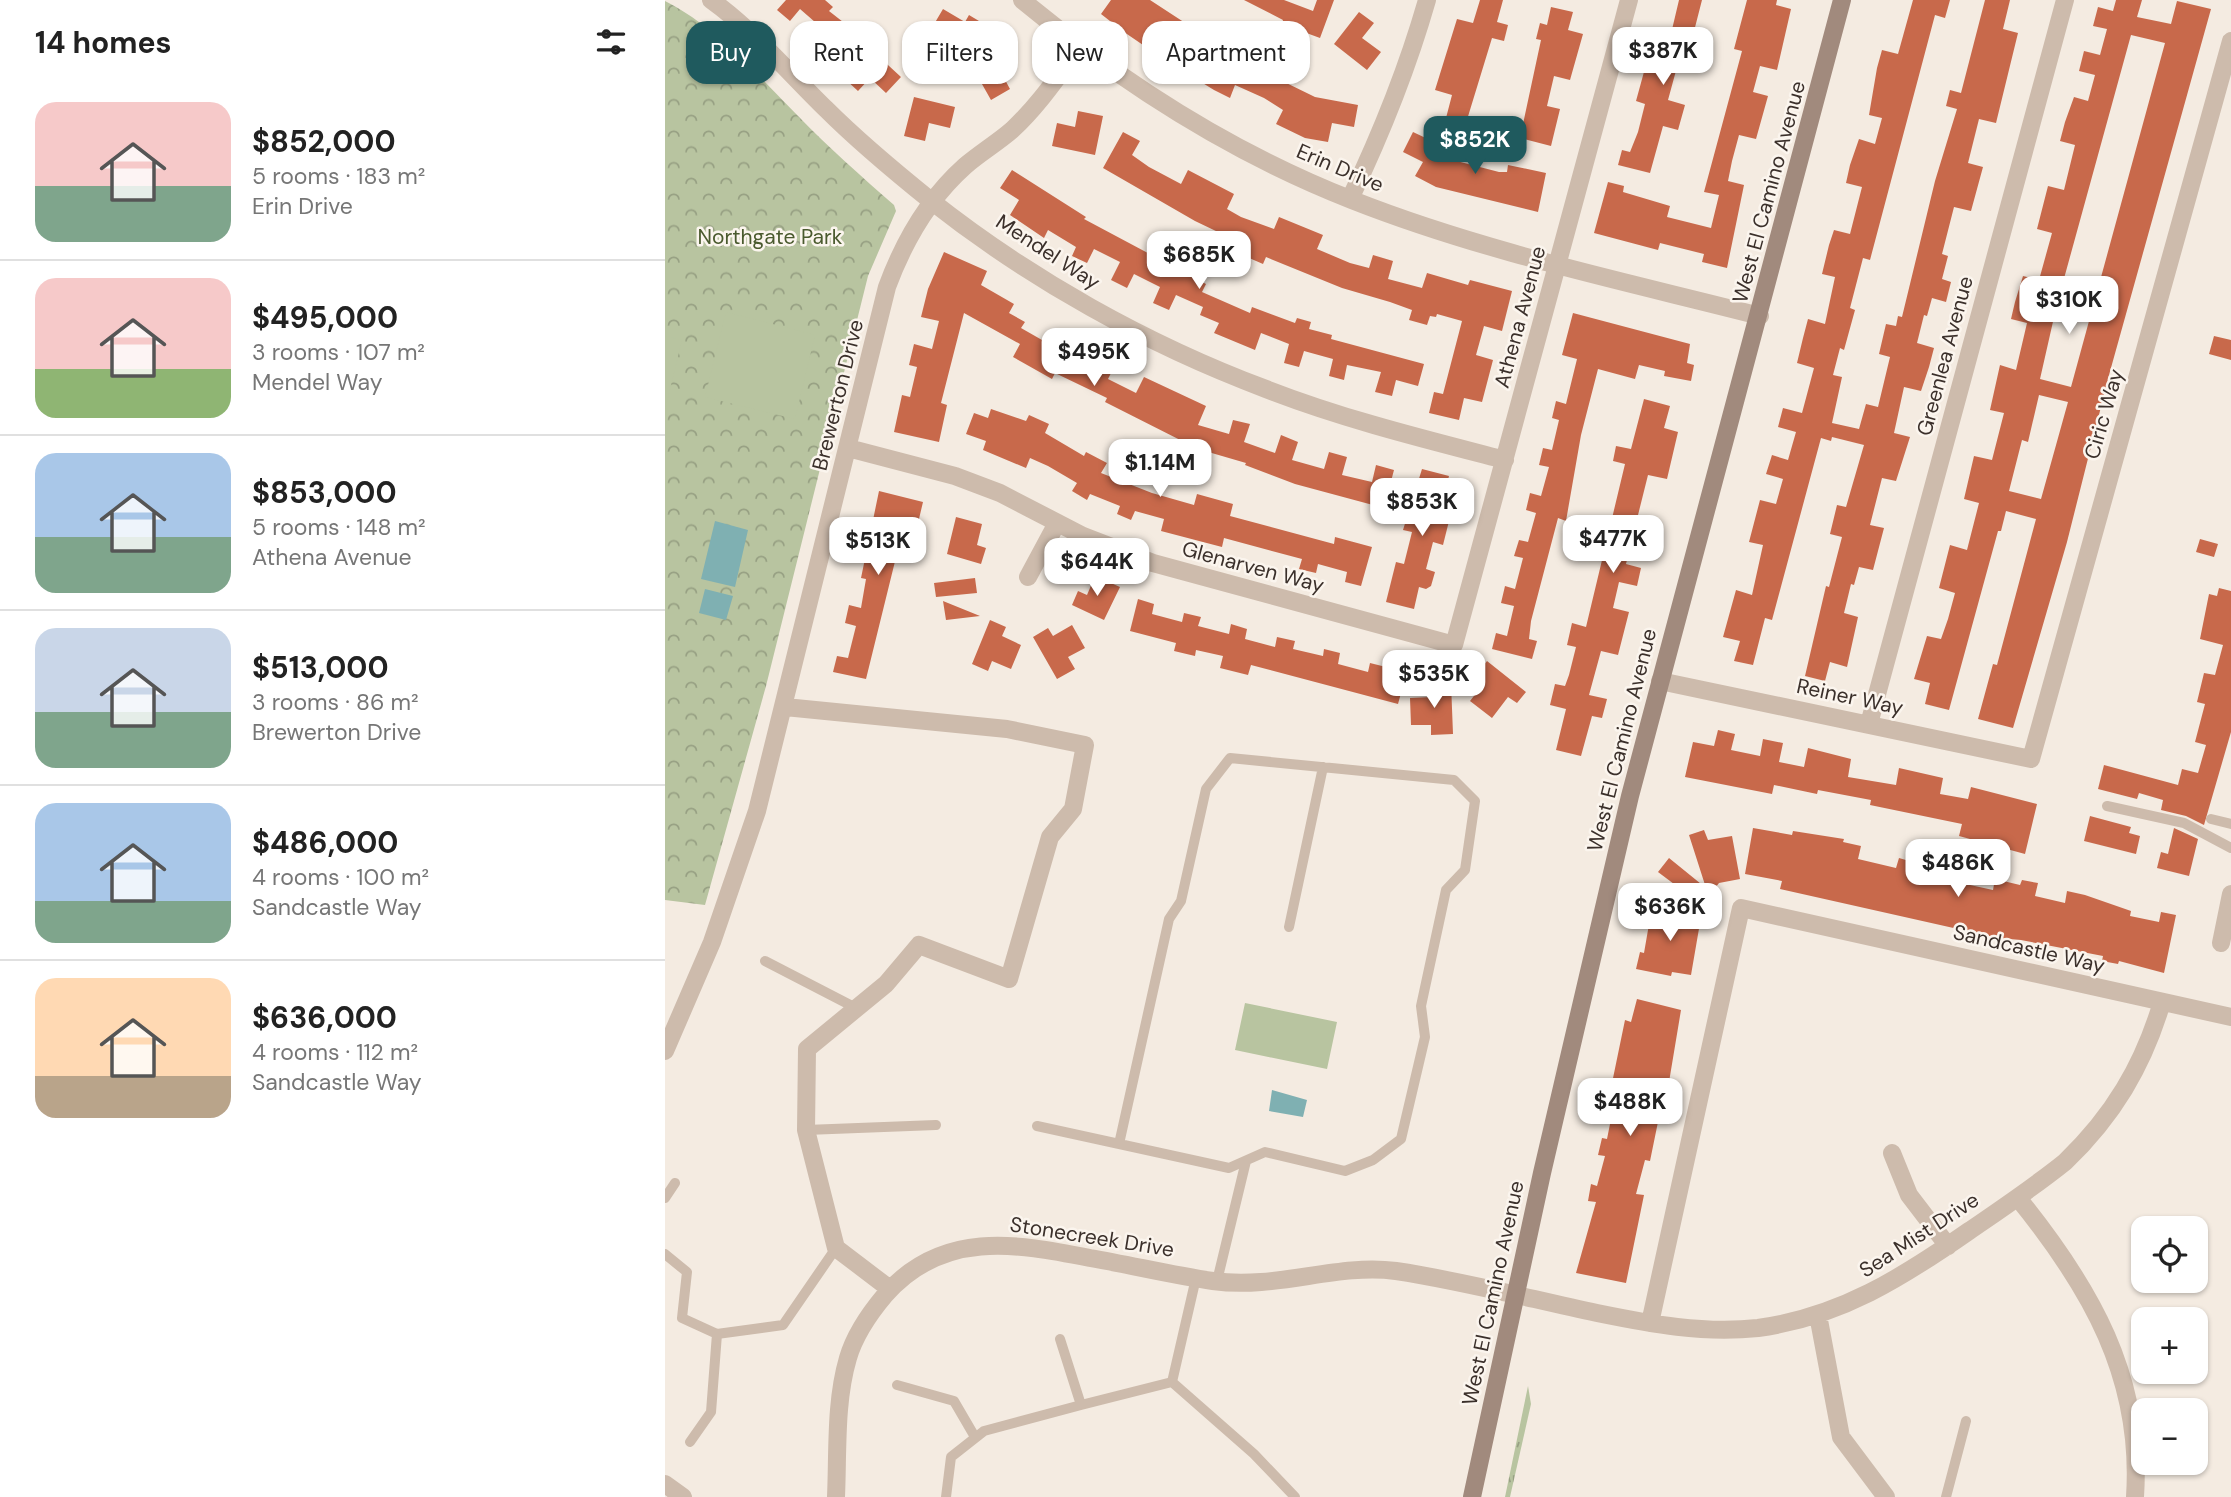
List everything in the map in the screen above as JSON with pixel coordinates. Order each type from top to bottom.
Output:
[{"type":"main road","name":"West El Camino Avenue","points":[[1472,1497],[1588,968],[1660,681],[1760,316],[1842,0]]},
{"type":"street","name":"Mendel Way","points":[[711,0],[754,35],[848,130],[932,201],[1005,254],[1070,295],[1162,344],[1266,389],[1331,412],[1504,460]]},
{"type":"street","name":"Erin Drive","points":[[1022,0],[1048,21]]},
{"type":"street","points":[[1350,199],[1386,124],[1427,0]]},
{"type":"street","name":"Athena Avenue","points":[[1454,645],[1629,0]]},
{"type":"street","name":"Greenlea Avenue","points":[[1869,724],[2065,0]]},
{"type":"street","name":"Ciric Way","points":[[2031,759],[2231,41]]},
{"type":"street","name":"Erin Drive","points":[[1128,78],[1216,135],[1350,199],[1472,242],[1760,316]]},
{"type":"street","name":"Brewerton Drive","points":[[665,1051],[730,894],[785,707],[887,287],[909,237],[932,201],[966,166],[1011,131],[1052,84]]},
{"type":"street","name":"Glenarven Way","points":[[848,448],[955,476],[1000,493],[1057,523],[1153,563],[1454,645]]},
{"type":"street","points":[[1028,577],[1057,523]]},
{"type":"street","name":"Reiner Way","points":[[1660,681],[2031,759]]},
{"type":"street","points":[[785,707],[1007,729],[1085,745],[1073,809],[1050,837],[1009,979],[919,945],[886,984],[807,1049],[806,1130],[836,1248],[891,1289]]},
{"type":"street","points":[[2221,943],[2231,894]]},
{"type":"street","name":"Sandcastle Way","points":[[1650,1323],[1741,908],[2231,1017]]},
{"type":"street","name":"Sea Mist Drive","points":[[1515,1296],[1683,1329],[1731,1329],[1756,1328],[1818,1315],[1894,1282],[2018,1198],[2065,1162],[2108,1116],[2141,1062],[2162,1002]]},
{"type":"street","points":[[1892,1153],[1909,1195],[1948,1246]]},
{"type":"street","points":[[2018,1198],[2081,1282],[2110,1342],[2131,1421],[2135,1497]]},
{"type":"street","name":"Stonecreek Drive","points":[[836,1497],[841,1389],[847,1361],[864,1322],[891,1289],[938,1257],[965,1248],[1021,1244],[1217,1281],[1279,1282],[1369,1270],[1394,1271],[1515,1296]]},
{"type":"street","points":[[1818,1315],[1841,1437],[1885,1497]]},
{"type":"street","points":[[665,1484],[683,1497]]},
{"type":"lane","points":[[1037,1126],[1119,1144],[1229,1168],[1265,1152],[1345,1171],[1373,1160],[1401,1139],[1425,1037],[1421,1006],[1446,890],[1465,870],[1475,802],[1454,780],[1230,758],[1206,789],[1181,901],[1169,919],[1119,1144]]},
{"type":"lane","points":[[1289,927],[1323,767]]},
{"type":"lane","points":[[2107,806],[2184,823],[2231,848]]},
{"type":"lane","points":[[2211,819],[2231,824]]},
{"type":"lane","points":[[765,961],[856,1008]]},
{"type":"lane","points":[[806,1130],[936,1125]]},
{"type":"lane","points":[[1217,1281],[1245,1161]]},
{"type":"lane","points":[[665,1198],[675,1183]]},
{"type":"lane","points":[[665,1254],[687,1272],[682,1318],[717,1334],[783,1325],[836,1248]]},
{"type":"lane","points":[[1172,1382],[1196,1278]]},
{"type":"lane","points":[[690,1441],[711,1412],[717,1334]]},
{"type":"lane","points":[[1060,1339],[1081,1405]]},
{"type":"lane","points":[[946,1497],[951,1457],[984,1431],[1172,1382]]},
{"type":"lane","points":[[1172,1382],[1254,1454],[1295,1497]]},
{"type":"lane","points":[[897,1385],[954,1402],[975,1437]]},
{"type":"lane","points":[[1946,1497],[1966,1421]]},
{"type":"green space","name":"Northgate Park","points":[[665,1],[696,21],[686,21],[686,84],[767,84],[822,140],[894,205],[896,211],[868,276],[766,686],[705,905],[665,900]]},
{"type":"green space","points":[[726,312],[815,335],[795,419],[705,397]]},
{"type":"green space","points":[[665,336],[682,340],[665,410]]},
{"type":"green space","points":[[1245,1003],[1337,1022],[1327,1069],[1235,1050]]},
{"type":"green space","points":[[1528,1386],[1531,1404],[1510,1497],[1505,1497]]},
{"type":"water","points":[[715,521],[748,530],[735,587],[701,579]]},
{"type":"water","points":[[705,589],[733,596],[726,620],[699,613]]},
{"type":"water","points":[[1272,1090],[1307,1100],[1303,1117],[1269,1111]]},
{"type":"building","points":[[786,0],[825,0],[833,7],[829,11],[842,21],[814,21],[800,9],[790,21],[777,10]]},
{"type":"building","points":[[1111,0],[1150,0],[1182,21],[1142,21],[1142,44],[1128,35],[1128,21],[1110,21],[1101,14]]},
{"type":"building","points":[[1244,0],[1284,0],[1313,11],[1317,0],[1334,0],[1320,38],[1310,34],[1310,21],[1283,20]]},
{"type":"building","points":[[1480,0],[1503,0],[1497,22],[1508,25],[1504,41],[1492,38],[1466,123],[1446,118],[1452,95],[1435,90],[1457,19],[1473,23]]},
{"type":"building","points":[[1679,0],[1702,0],[1691,43],[1701,46],[1694,71],[1677,67],[1668,100],[1685,105],[1678,130],[1663,126],[1650,173],[1618,165],[1622,150],[1630,152],[1638,132],[1645,104],[1636,101],[1650,50],[1657,51],[1661,35],[1670,38]]},
{"type":"building","points":[[1747,0],[1777,0],[1776,5],[1791,9],[1777,70],[1760,66],[1753,92],[1768,96],[1756,139],[1739,135],[1732,161],[1728,181],[1744,185],[1727,268],[1702,262],[1704,254],[1660,243],[1658,250],[1594,233],[1608,182],[1624,186],[1623,192],[1670,206],[1667,217],[1711,228],[1719,195],[1704,192],[1742,51],[1734,49]]},
{"type":"building","points":[[1913,0],[1950,0],[1945,18],[1935,15],[1870,260],[1863,258],[1850,308],[1855,310],[1844,350],[1840,348],[1833,375],[1842,377],[1832,423],[1859,429],[1866,404],[1878,407],[1890,357],[1879,354],[1886,324],[1896,326],[1898,316],[1902,317],[1935,181],[1957,109],[1946,106],[1950,90],[1961,93],[1985,0],[2010,0],[2003,29],[2018,33],[1996,123],[1979,119],[1968,163],[1983,167],[1971,211],[1954,207],[1942,254],[1948,256],[1942,279],[1951,282],[1946,302],[1932,298],[1927,316],[1924,315],[1917,343],[1934,348],[1929,367],[1921,391],[1904,387],[1894,433],[1910,437],[1896,481],[1882,478],[1870,525],[1884,528],[1873,570],[1859,567],[1854,585],[1851,584],[1844,613],[1858,617],[1847,667],[1830,662],[1825,681],[1805,676],[1826,586],[1829,587],[1842,537],[1830,534],[1837,505],[1846,507],[1864,445],[1832,437],[1831,441],[1821,438],[1772,620],[1765,618],[1753,665],[1734,661],[1740,641],[1723,637],[1736,590],[1752,595],[1763,545],[1749,542],[1760,500],[1776,504],[1783,479],[1766,474],[1772,455],[1788,460],[1796,432],[1778,427],[1783,408],[1802,413],[1814,368],[1797,363],[1808,319],[1825,324],[1835,277],[1822,274],[1829,245],[1834,230],[1850,234],[1862,187],[1846,183],[1850,165],[1859,139],[1875,144],[1882,118],[1869,115],[1877,68],[1882,50],[1898,54]]},
{"type":"building","points":[[2116,0],[2142,0],[2137,17],[2171,24],[2177,1],[2211,9],[2109,375],[2067,542],[2013,728],[1978,719],[1993,664],[1997,665],[2036,519],[2006,511],[2001,531],[1998,531],[1949,710],[1925,704],[1930,683],[1914,679],[1927,636],[1941,639],[1955,593],[1939,588],[1950,545],[1967,550],[1979,503],[1964,499],[1974,456],[1992,460],[2004,413],[1990,410],[2000,365],[2016,370],[2027,323],[2011,319],[2015,302],[2023,276],[2039,280],[2052,233],[2037,229],[2048,186],[2064,190],[2075,145],[2060,141],[2065,122],[2074,97],[2088,101],[2095,75],[2079,71],[2084,51],[2100,55],[2107,29],[2093,26],[2098,7],[2113,11]],"holes":[[[2131,35],[2165,43],[2071,387],[2040,379],[2057,304]],[[2039,395],[2068,402],[2041,499],[2009,491],[2022,440],[2028,442]]]},
{"type":"building","points":[[1551,7],[1573,12],[1568,30],[1583,34],[1570,80],[1554,76],[1547,106],[1560,109],[1551,146],[1520,138],[1541,40],[1536,39],[1540,23],[1547,25]]},
{"type":"building","points":[[943,9],[963,21],[936,21]]},
{"type":"building","points":[[1359,12],[1374,23],[1362,38],[1381,52],[1367,70],[1334,44]]},
{"type":"building","points":[[969,15],[979,21],[966,21]]},
{"type":"building","points":[[888,65],[901,77],[886,93],[876,84],[888,84]]},
{"type":"building","points":[[850,84],[864,84],[858,91]]},
{"type":"building","points":[[982,84],[1007,84],[1010,89],[991,100]]},
{"type":"building","points":[[1204,84],[1288,84],[1315,97],[1358,105],[1354,127],[1332,123],[1328,142],[1305,138],[1276,124],[1283,110],[1264,98],[1235,85],[1230,98]]},
{"type":"building","points":[[914,97],[955,107],[950,128],[929,123],[925,141],[904,136]]},
{"type":"building","points":[[1078,111],[1103,116],[1095,155],[1052,146],[1057,123],[1075,127]]},
{"type":"building","points":[[1123,132],[1140,141],[1132,155],[1149,167],[1181,184],[1188,170],[1234,194],[1227,209],[1241,217],[1274,229],[1279,217],[1323,235],[1317,249],[1350,263],[1369,268],[1373,255],[1393,261],[1388,279],[1422,288],[1427,273],[1468,285],[1470,280],[1512,291],[1502,331],[1484,326],[1476,355],[1493,360],[1482,402],[1464,398],[1459,420],[1429,413],[1434,392],[1443,394],[1462,321],[1437,314],[1436,317],[1430,316],[1427,325],[1409,320],[1412,310],[1342,288],[1266,257],[1263,264],[1240,254],[1243,244],[1195,221],[1103,168]]},
{"type":"building","points":[[1413,132],[1432,141],[1434,136],[1451,145],[1445,158],[1499,172],[1507,172],[1508,165],[1546,173],[1538,212],[1436,187],[1415,176],[1423,162],[1403,152]]},
{"type":"building","points":[[1012,170],[1086,217],[1084,219],[1206,284],[1202,292],[1250,313],[1252,307],[1295,323],[1297,318],[1311,322],[1309,329],[1332,335],[1331,339],[1424,364],[1418,386],[1396,380],[1392,396],[1375,392],[1381,372],[1347,365],[1344,380],[1329,376],[1333,359],[1304,351],[1299,367],[1284,363],[1289,344],[1261,333],[1255,350],[1214,333],[1219,323],[1200,315],[1203,307],[1176,295],[1169,310],[1153,303],[1160,287],[1134,274],[1127,288],[1111,280],[1120,262],[1094,249],[1087,263],[1072,256],[1076,247],[1048,230],[1044,238],[1010,215],[1019,200],[1000,188]]},
{"type":"building","points":[[944,252],[987,271],[981,285],[1014,304],[1009,313],[1025,322],[1021,328],[1049,344],[1057,330],[1074,339],[1073,342],[1116,363],[1108,379],[1136,393],[1144,377],[1206,406],[1198,425],[1229,434],[1233,420],[1250,424],[1244,442],[1275,453],[1281,435],[1298,442],[1292,460],[1324,469],[1329,452],[1347,457],[1342,475],[1372,482],[1376,465],[1394,470],[1384,508],[1295,484],[1245,465],[1246,463],[1198,449],[1105,402],[1107,398],[1055,373],[1052,379],[1013,357],[1020,344],[964,313],[941,403],[947,405],[939,442],[894,432],[902,395],[910,397],[917,367],[909,365],[914,344],[932,349],[939,321],[921,317],[928,289]]},
{"type":"building","points":[[1573,313],[1690,344],[1687,363],[1694,365],[1691,381],[1664,376],[1665,371],[1639,365],[1635,379],[1598,369],[1581,435],[1566,521],[1558,518],[1531,621],[1529,639],[1537,641],[1532,659],[1492,649],[1496,633],[1507,636],[1514,606],[1501,603],[1505,586],[1515,589],[1523,558],[1514,556],[1519,540],[1528,542],[1536,513],[1526,510],[1530,493],[1541,496],[1549,467],[1539,465],[1543,448],[1552,450],[1559,420],[1552,418],[1556,401],[1566,404],[1577,359],[1562,355]]},
{"type":"building","points":[[2214,336],[2231,340],[2231,360],[2209,354]]},
{"type":"building","points":[[1644,399],[1670,406],[1664,428],[1678,432],[1667,479],[1648,475],[1637,519],[1652,522],[1648,542],[1632,539],[1626,564],[1641,568],[1637,586],[1619,582],[1613,608],[1629,612],[1618,655],[1601,651],[1589,695],[1607,699],[1602,718],[1592,716],[1581,756],[1556,750],[1566,709],[1550,705],[1555,684],[1565,686],[1569,675],[1576,647],[1567,645],[1572,623],[1586,627],[1625,464],[1613,461],[1616,446],[1631,449]]},
{"type":"building","points":[[991,409],[1026,421],[1029,415],[1049,424],[1045,433],[1084,456],[1086,452],[1107,463],[1101,473],[1152,493],[1194,505],[1197,494],[1233,504],[1230,516],[1334,544],[1335,537],[1372,547],[1361,586],[1345,582],[1347,572],[1318,564],[1316,573],[1299,569],[1302,559],[1224,538],[1222,547],[1161,531],[1164,519],[1135,511],[1131,520],[1117,514],[1120,506],[1090,494],[1087,500],[1072,491],[1077,483],[1048,466],[1030,458],[1026,468],[983,450],[986,441],[966,434],[974,413],[988,418]]},
{"type":"building","points":[[1422,469],[1449,476],[1443,499],[1454,501],[1443,545],[1433,542],[1426,569],[1435,572],[1431,586],[1426,589],[1419,587],[1414,609],[1386,602],[1396,562],[1404,564],[1412,532],[1403,530]]},
{"type":"building","points":[[879,491],[923,502],[914,540],[901,537],[866,679],[833,672],[837,656],[848,658],[856,626],[845,623],[849,605],[861,608],[866,579],[861,578]]},
{"type":"building","points":[[956,517],[982,524],[977,545],[986,548],[981,564],[947,554]]},
{"type":"building","points":[[2200,539],[2218,544],[2214,557],[2196,552]]},
{"type":"building","points":[[1095,576],[1120,587],[1104,620],[1072,605],[1078,591],[1087,595]]},
{"type":"building","points":[[975,578],[977,593],[936,597],[934,583]]},
{"type":"building","points":[[2219,588],[2231,591],[2231,732],[2204,825],[2186,816],[2161,810],[2163,800],[2139,793],[2137,799],[2098,789],[2104,765],[2178,785],[2182,769],[2198,773],[2206,745],[2195,742],[2205,704],[2197,702],[2204,673],[2215,675],[2223,645],[2200,639],[2209,594],[2217,596]]},
{"type":"building","points":[[1138,599],[1154,604],[1152,614],[1182,622],[1184,613],[1201,617],[1198,626],[1229,634],[1231,624],[1247,629],[1245,639],[1275,647],[1277,637],[1295,641],[1293,649],[1323,656],[1324,649],[1340,653],[1338,664],[1368,672],[1370,663],[1386,667],[1383,677],[1404,682],[1398,704],[1251,665],[1248,675],[1220,668],[1223,656],[1196,650],[1195,656],[1174,651],[1176,643],[1130,631]]},
{"type":"building","points":[[943,601],[980,616],[946,620]]},
{"type":"building","points":[[990,620],[1006,627],[1002,636],[1021,645],[1011,669],[992,661],[988,671],[972,664]]},
{"type":"building","points":[[1072,625],[1085,648],[1068,657],[1075,669],[1057,679],[1033,637],[1048,628],[1053,636]]},
{"type":"building","points":[[1487,661],[1526,692],[1517,703],[1508,697],[1492,718],[1470,701],[1484,683],[1475,677]]},
{"type":"building","points":[[1451,683],[1453,734],[1431,735],[1431,725],[1411,725],[1410,698],[1432,697],[1432,684]]},
{"type":"building","points":[[1718,730],[1735,734],[1731,750],[1760,756],[1763,739],[1783,743],[1779,762],[1804,767],[1808,748],[1851,759],[1848,777],[1896,785],[1899,768],[1943,778],[1940,794],[1968,799],[1971,787],[2037,804],[2025,854],[1959,836],[1962,824],[1870,805],[1871,800],[1818,790],[1817,794],[1774,785],[1772,794],[1685,777],[1693,742],[1714,746]]},
{"type":"building","points":[[2090,816],[2131,827],[2129,833],[2140,836],[2136,854],[2084,841]]},
{"type":"building","points":[[1753,828],[1792,835],[1793,831],[1844,839],[1843,842],[1861,846],[1858,859],[1896,868],[1899,858],[1923,865],[1924,859],[1939,862],[1938,867],[1964,873],[1961,883],[1993,890],[1995,879],[2020,885],[2022,880],[2038,883],[2035,896],[2065,903],[2067,891],[2131,911],[2130,916],[2159,922],[2161,912],[2176,915],[2164,973],[2119,961],[2118,964],[2102,961],[2103,956],[1998,938],[1780,889],[1782,881],[1745,874]]},
{"type":"building","points":[[2174,828],[2198,839],[2189,876],[2157,868],[2161,852],[2168,854]]},
{"type":"building","points":[[1704,830],[1708,840],[1732,836],[1740,879],[1719,883],[1702,905],[1658,872],[1669,858],[1706,888],[1689,835]]},
{"type":"building","points":[[1652,907],[1701,917],[1691,975],[1672,972],[1671,976],[1636,969],[1640,952],[1644,953]]},
{"type":"building","points":[[1637,999],[1681,1010],[1663,1118],[1659,1117],[1650,1161],[1645,1160],[1636,1194],[1644,1195],[1626,1283],[1576,1273],[1596,1202],[1588,1201],[1591,1184],[1597,1186],[1605,1156],[1598,1155],[1602,1138],[1607,1139],[1613,1109],[1609,1108],[1612,1083],[1625,1020],[1631,1022]]}]
